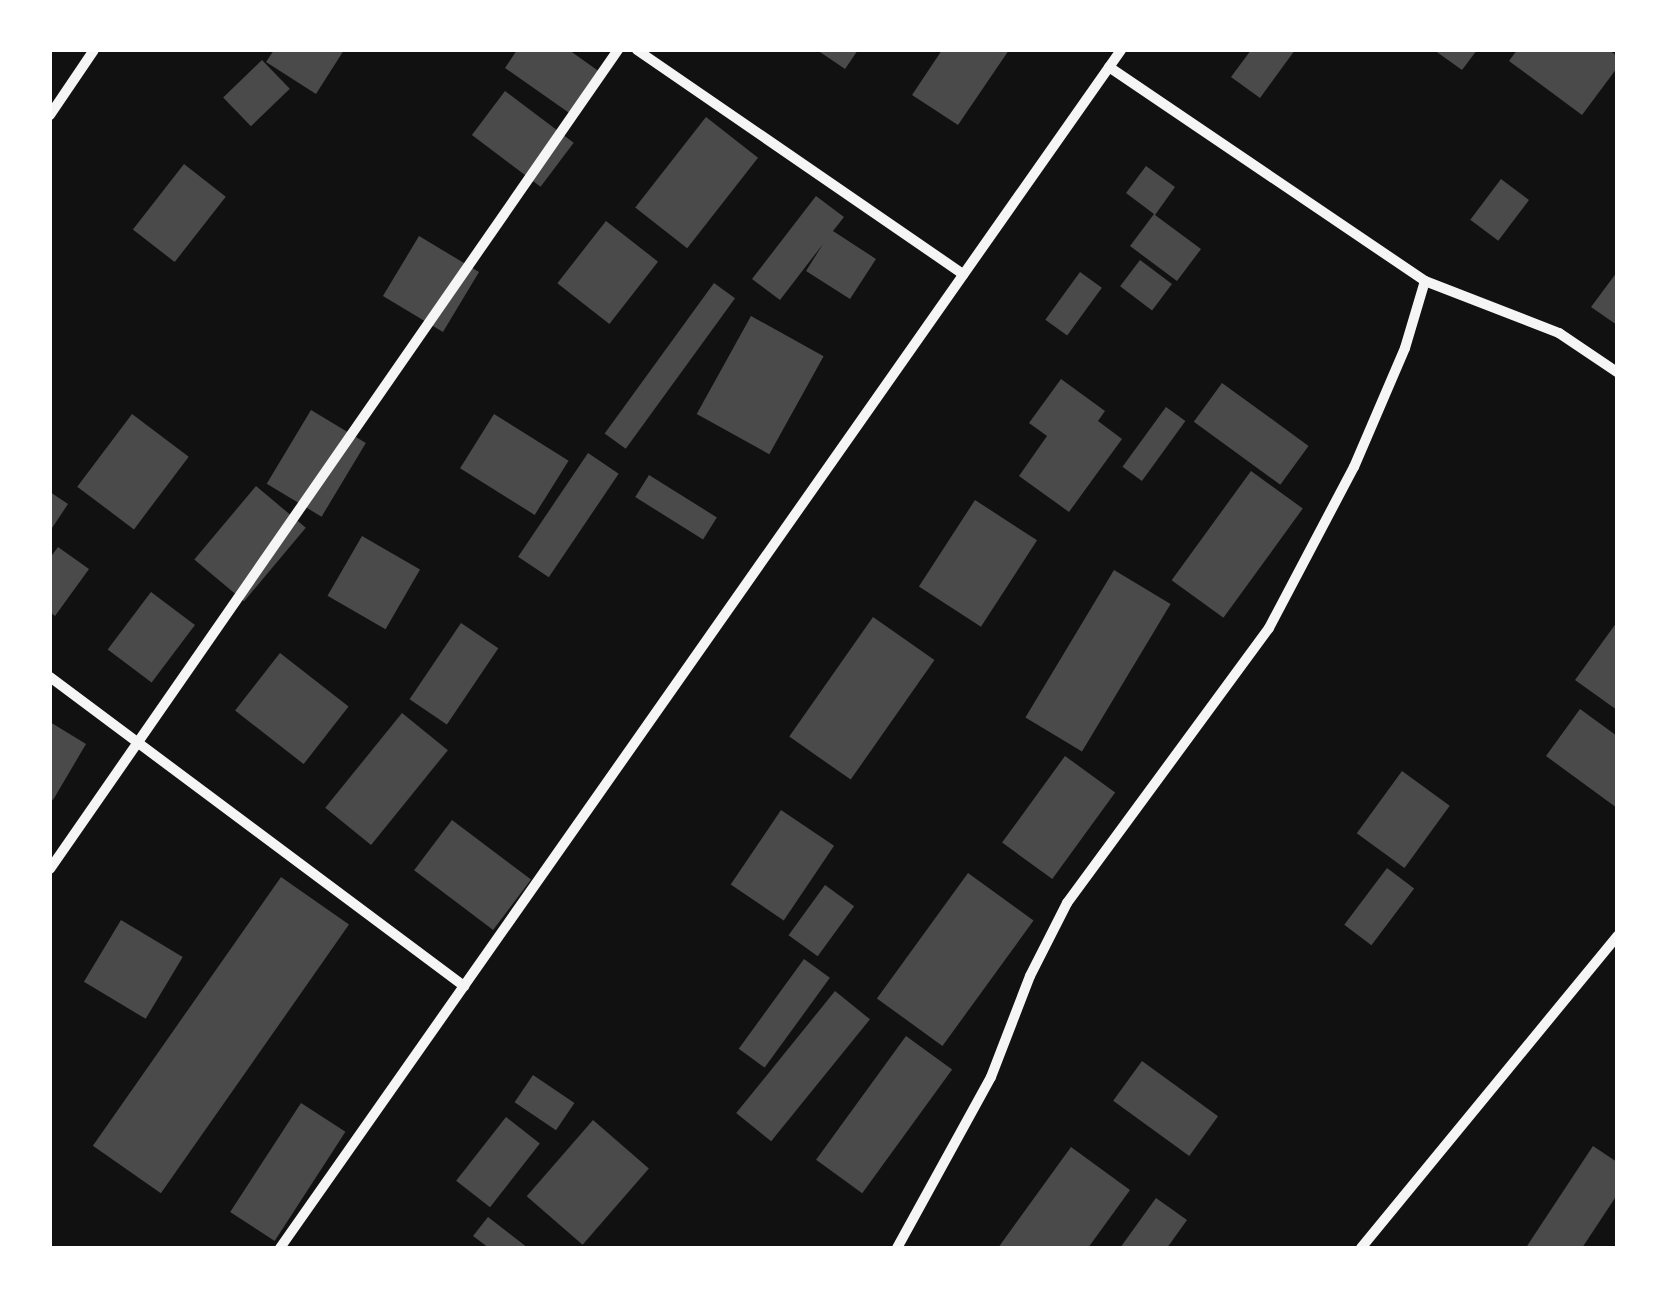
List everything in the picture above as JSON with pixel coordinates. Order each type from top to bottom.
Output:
[{"type":"street","points":[[50,115],[94,50]]},
{"type":"street","points":[[50,870],[618,50]]},
{"type":"street","points":[[637,50],[963,274]]},
{"type":"street","points":[[280,1248],[1121,50]]},
{"type":"street","points":[[1109,67],[1425,281],[1559,332],[1617,372]]},
{"type":"street","points":[[897,1248],[991,1077],[1030,976],[1067,903],[1269,628],[1354,467],[1405,348],[1425,281]]},
{"type":"street","points":[[50,677],[136,745],[464,986]]},
{"type":"street","points":[[1361,1248],[1617,936]]},
{"type":"building","points":[[274,50],[344,50],[316,94],[266,62]]},
{"type":"building","points":[[517,50],[569,50],[604,75],[575,117],[505,68]]},
{"type":"building","points":[[817,50],[858,50],[845,69]]},
{"type":"building","points":[[942,50],[1009,50],[958,125],[912,95]]},
{"type":"building","points":[[1251,50],[1295,50],[1260,98],[1231,77]]},
{"type":"building","points":[[1434,50],[1477,50],[1462,70]]},
{"type":"building","points":[[1517,50],[1609,50],[1617,56],[1617,68],[1582,115],[1509,61]]},
{"type":"building","points":[[262,60],[290,89],[251,126],[223,98]]},
{"type":"building","points":[[505,91],[574,143],[541,187],[472,135]]},
{"type":"building","points":[[706,117],[758,158],[687,248],[635,208]]},
{"type":"building","points":[[184,164],[226,197],[175,262],[133,229]]},
{"type":"building","points":[[1146,166],[1175,187],[1155,215],[1201,249],[1177,281],[1130,246],[1154,214],[1126,193]]},
{"type":"building","points":[[1501,179],[1529,200],[1498,241],[1470,220]]},
{"type":"building","points":[[816,196],[844,217],[833,231],[876,259],[850,299],[806,271],[823,244],[780,300],[752,279]]},
{"type":"building","points":[[606,221],[658,262],[609,324],[557,283]]},
{"type":"building","points":[[419,236],[479,272],[443,332],[383,296]]},
{"type":"building","points":[[1140,260],[1172,284],[1152,310],[1120,286]]},
{"type":"building","points":[[1080,272],[1102,288],[1067,336],[1045,320]]},
{"type":"building","points":[[1617,272],[1617,325],[1591,307]]},
{"type":"building","points":[[714,283],[735,298],[626,449],[605,433]]},
{"type":"building","points":[[751,316],[824,356],[769,454],[697,414]]},
{"type":"building","points":[[1061,379],[1105,411],[1098,421],[1122,439],[1069,512],[1019,476],[1047,436],[1029,423]]},
{"type":"building","points":[[1222,383],[1309,446],[1280,485],[1194,422]]},
{"type":"building","points":[[1166,407],[1185,421],[1142,481],[1123,467]]},
{"type":"building","points":[[311,410],[366,443],[322,517],[267,484]]},
{"type":"building","points":[[132,414],[189,457],[134,529],[77,487]]},
{"type":"building","points":[[494,414],[569,461],[535,515],[460,468]]},
{"type":"building","points":[[588,453],[619,474],[549,577],[518,557]]},
{"type":"building","points":[[1251,471],[1303,509],[1223,618],[1172,580]]},
{"type":"building","points":[[649,475],[717,517],[703,539],[635,497]]},
{"type":"building","points":[[256,486],[306,528],[244,601],[194,560]]},
{"type":"building","points":[[50,492],[68,504],[50,531]]},
{"type":"building","points":[[975,500],[1037,540],[981,627],[919,586]]},
{"type":"building","points":[[362,536],[420,570],[386,629],[328,596]]},
{"type":"building","points":[[58,547],[89,569],[55,616],[50,612],[50,558]]},
{"type":"building","points":[[1114,570],[1171,604],[1082,751],[1025,717]]},
{"type":"building","points":[[151,592],[195,625],[152,683],[108,650]]},
{"type":"building","points":[[873,617],[934,660],[851,780],[789,737]]},
{"type":"building","points":[[1617,622],[1617,710],[1575,680]]},
{"type":"building","points":[[461,623],[498,648],[447,724],[410,699]]},
{"type":"building","points":[[280,653],[349,707],[304,764],[235,711]]},
{"type":"building","points":[[1580,709],[1617,736],[1617,808],[1546,756]]},
{"type":"building","points":[[402,713],[448,750],[371,845],[325,808]]},
{"type":"building","points":[[50,722],[86,744],[53,800],[50,798]]},
{"type":"building","points":[[1065,756],[1115,792],[1052,879],[1002,843]]},
{"type":"building","points":[[1402,771],[1450,806],[1404,868],[1357,833]]},
{"type":"building","points":[[781,810],[834,846],[784,920],[731,885]]},
{"type":"building","points":[[452,820],[531,880],[493,930],[414,870]]},
{"type":"building","points":[[1387,868],[1414,888],[1371,945],[1344,925]]},
{"type":"building","points":[[968,873],[1034,921],[942,1046],[877,998]]},
{"type":"building","points":[[281,877],[349,925],[161,1193],[93,1146]]},
{"type":"building","points":[[825,885],[854,906],[818,956],[789,935]]},
{"type":"building","points":[[121,920],[183,957],[146,1019],[84,982]]},
{"type":"building","points":[[804,959],[830,978],[765,1068],[739,1049]]},
{"type":"building","points":[[835,991],[870,1019],[771,1141],[736,1113]]},
{"type":"building","points":[[906,1036],[952,1070],[862,1193],[816,1160]]},
{"type":"building","points":[[1142,1061],[1218,1116],[1189,1156],[1113,1101]]},
{"type":"building","points":[[533,1075],[574,1103],[556,1130],[515,1102]]},
{"type":"building","points":[[301,1103],[345,1132],[275,1241],[230,1212]]},
{"type":"building","points":[[506,1117],[540,1143],[490,1207],[456,1181]]},
{"type":"building","points":[[593,1120],[649,1169],[583,1245],[527,1196]]},
{"type":"building","points":[[1593,1146],[1617,1162],[1617,1195],[1582,1248],[1527,1246]]},
{"type":"building","points":[[1071,1147],[1130,1190],[1088,1248],[998,1248]]},
{"type":"building","points":[[1156,1198],[1187,1220],[1167,1248],[1120,1248]]},
{"type":"building","points":[[488,1217],[528,1248],[489,1248],[473,1236]]}]
